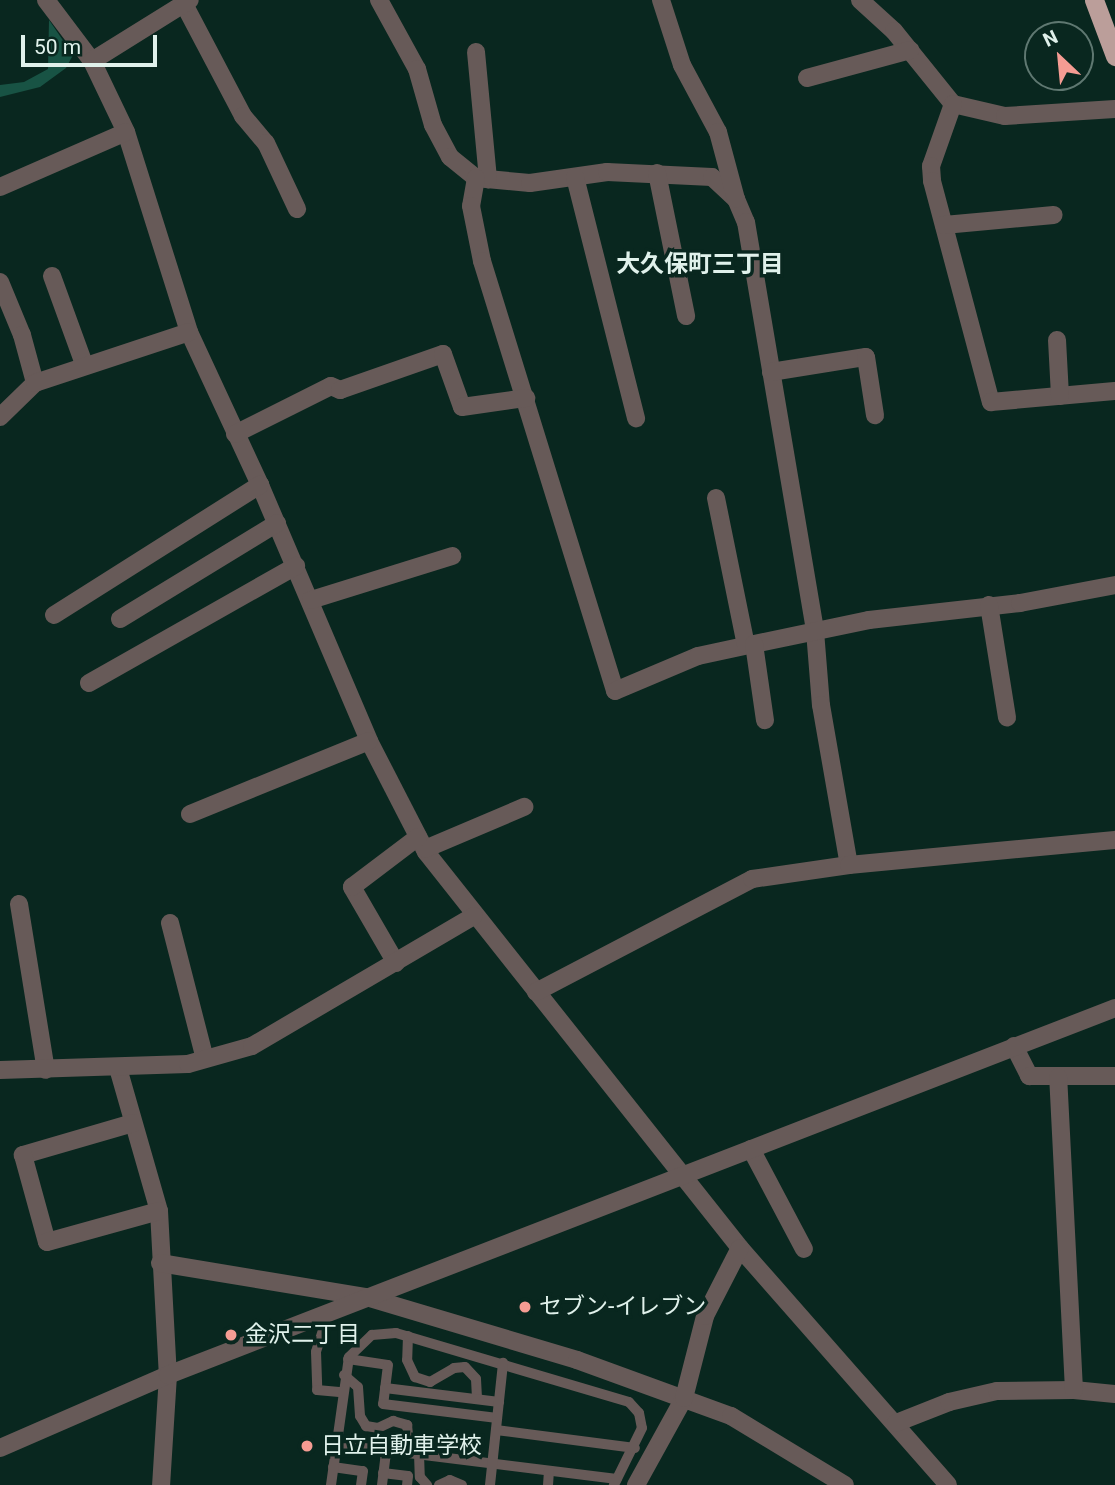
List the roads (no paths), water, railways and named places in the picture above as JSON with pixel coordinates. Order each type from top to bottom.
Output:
[{"type":"highway","points":[[1094,0],[1115,56]]},
{"type":"street","points":[[46,0],[92,61],[126,132],[189,332],[311,600],[369,741],[421,843],[474,916],[740,1248],[838,1365],[896,1423],[948,1485]]},
{"type":"street","points":[[379,0],[417,69],[439,136],[450,157],[482,179],[530,183],[575,177],[657,173],[712,177],[736,199]]},
{"type":"street","points":[[662,0],[682,65],[718,132],[736,199],[746,222],[815,631],[821,705],[849,865]]},
{"type":"street","points":[[860,0],[910,50],[953,104],[1004,116],[1115,109]]},
{"type":"street","points":[[92,61],[187,2],[243,116],[266,143],[297,209]]},
{"type":"street","points":[[807,78],[910,50]]},
{"type":"street","points":[[476,52],[482,179],[471,206],[482,261],[615,691],[698,656],[815,631],[1115,585]]},
{"type":"street","points":[[953,104],[931,166],[991,402],[1115,391]]},
{"type":"street","points":[[0,187],[126,132]]},
{"type":"street","points":[[657,173],[686,316]]},
{"type":"street","points":[[575,177],[636,418]]},
{"type":"street","points":[[944,225],[1054,215]]},
{"type":"street","points":[[52,276],[84,364]]},
{"type":"street","points":[[0,282],[22,334],[35,383]]},
{"type":"street","points":[[0,417],[35,383],[84,364],[189,332]]},
{"type":"street","points":[[1057,340],[1060,396]]},
{"type":"street","points":[[235,434],[331,386],[341,390],[443,354],[462,407],[526,398]]},
{"type":"street","points":[[771,372],[866,357],[875,415]]},
{"type":"street","points":[[54,615],[260,485]]},
{"type":"street","points":[[716,498],[765,720]]},
{"type":"street","points":[[120,619],[277,523]]},
{"type":"street","points":[[311,600],[452,556]]},
{"type":"street","points":[[89,683],[296,566]]},
{"type":"street","points":[[989,606],[1007,718]]},
{"type":"street","points":[[190,814],[369,741]]},
{"type":"street","points":[[396,963],[352,887],[421,843],[524,807]]},
{"type":"street","points":[[536,992],[752,879],[849,865],[1115,840]]},
{"type":"street","points":[[19,904],[46,1070]]},
{"type":"street","points":[[0,1070],[118,1068],[205,1059],[252,1046],[474,916]]},
{"type":"street","points":[[170,923],[205,1059]]},
{"type":"street","points":[[0,1448],[168,1375],[1115,1008]]},
{"type":"street","points":[[1014,1046],[1029,1076],[1115,1076]]},
{"type":"street","points":[[118,1068],[159,1211],[168,1375],[160,1485]]},
{"type":"street","points":[[1058,1077],[1074,1390]]},
{"type":"street","points":[[133,1123],[23,1156],[47,1242],[159,1211]]},
{"type":"street","points":[[751,1149],[804,1249]]},
{"type":"street","points":[[636,1485],[684,1398],[705,1316],[740,1248]]},
{"type":"street","points":[[160,1263],[366,1297],[577,1360],[731,1416],[845,1485]]},
{"type":"street","points":[[896,1423],[950,1402],[997,1391],[1074,1390],[1115,1394]]},
{"type":"lane","points":[[317,1317],[324,1328],[316,1352],[317,1390],[342,1392]]},
{"type":"lane","points":[[331,1485],[344,1375],[348,1359],[355,1346],[372,1335],[408,1335],[629,1402],[642,1420],[635,1448],[616,1482],[336,1444]]},
{"type":"lane","points":[[408,1335],[407,1360],[415,1377],[430,1382],[454,1368],[466,1367],[476,1379],[477,1399]]},
{"type":"lane","points":[[348,1359],[388,1365],[383,1404],[497,1418]]},
{"type":"lane","points":[[490,1485],[503,1363]]},
{"type":"lane","points":[[344,1375],[351,1377],[358,1387],[360,1416],[366,1426],[378,1428],[393,1421],[407,1425],[420,1478],[427,1485]]},
{"type":"lane","points":[[385,1388],[499,1402]]},
{"type":"lane","points":[[496,1430],[635,1448]]},
{"type":"lane","points":[[382,1485],[386,1450]]},
{"type":"lane","points":[[333,1467],[363,1471],[361,1485]]},
{"type":"lane","points":[[548,1485],[549,1471]]},
{"type":"lane","points":[[383,1473],[408,1476],[407,1485]]},
{"type":"lane","points":[[439,1485],[450,1480],[462,1485]]},
{"type":"place","name":"セブン-イレブン","points":[[525,1307]]},
{"type":"place","name":"金沢二丁目","points":[[231,1335]]},
{"type":"place","name":"日立自動車学校","points":[[307,1446]]},
{"type":"district","name":"大久保町三丁目","points":[[700,265]]}]
